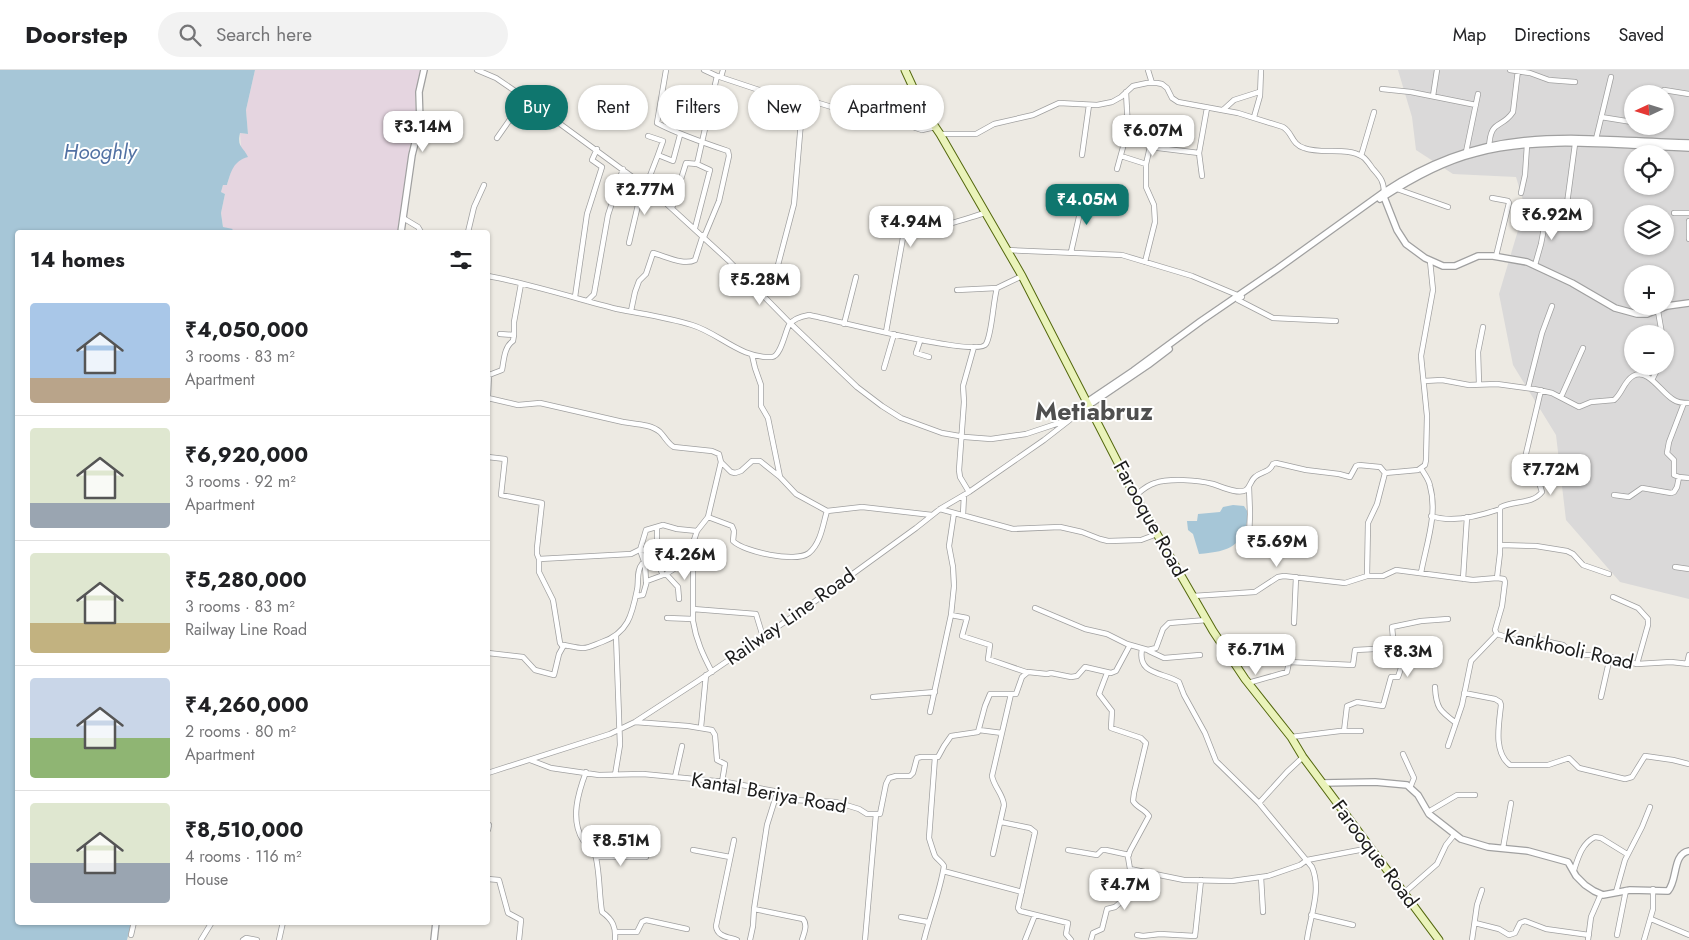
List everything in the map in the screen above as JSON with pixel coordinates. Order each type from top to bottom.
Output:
[{"type":"main road","name":"Farooque Road","points":[[906,70],[913,85]]},
{"type":"main road","name":"Farooque Road","points":[[937,130],[1008,250],[1135,496],[1207,620],[1248,683],[1291,737],[1322,783],[1439,940]]},
{"type":"street","points":[[401,230],[412,155],[420,123],[419,92],[424,70]]},
{"type":"street","name":"Railway Line Road","points":[[477,70],[496,78],[506,85]]},
{"type":"street","points":[[631,311],[638,287],[646,274],[653,253],[686,262],[696,260],[703,236],[720,201],[729,156],[728,151],[680,135],[657,123],[666,70]]},
{"type":"street","points":[[704,70],[748,86]]},
{"type":"street","points":[[697,164],[719,77],[723,70]]},
{"type":"street","points":[[1148,70],[1152,83]]},
{"type":"street","points":[[1254,117],[1260,96],[1261,70]]},
{"type":"street","points":[[1433,96],[1437,70]]},
{"type":"street","points":[[1510,70],[1530,73],[1549,80],[1575,82]]},
{"type":"street","points":[[1489,148],[1493,128],[1511,116],[1513,112],[1518,71]]},
{"type":"street","points":[[1596,139],[1611,77]]},
{"type":"street","points":[[940,134],[976,134],[994,124],[1026,117],[1060,103],[1089,105],[1112,102],[1133,86],[1160,83],[1165,86],[1174,101],[1254,117],[1286,128],[1295,143],[1302,148],[1320,152],[1342,151],[1361,156],[1380,176],[1384,184],[1384,194],[1397,230],[1406,244],[1430,261],[1450,267],[1464,264],[1478,256],[1496,256],[1535,265],[1579,286],[1615,308],[1624,310]]},
{"type":"street","points":[[1382,89],[1411,92],[1476,105]]},
{"type":"street","points":[[1117,169],[1128,129],[1126,92]]},
{"type":"street","points":[[1223,110],[1234,100],[1259,92]]},
{"type":"street","points":[[1674,92],[1689,94]]},
{"type":"street","points":[[1466,152],[1478,94]]},
{"type":"street","points":[[1082,155],[1089,105]]},
{"type":"street","points":[[1202,176],[1199,153],[1207,108]]},
{"type":"street","points":[[1361,156],[1374,112]]},
{"type":"street","points":[[1601,117],[1624,121]]},
{"type":"street","points":[[497,138],[505,127]]},
{"type":"street","name":"Railway Line Road","points":[[568,128],[672,208],[695,228],[857,387],[901,418],[942,433],[991,439],[1026,434],[1071,419]]},
{"type":"street","points":[[759,291],[778,265],[794,204],[800,130]]},
{"type":"street","points":[[658,155],[673,160],[680,135]]},
{"type":"street","points":[[629,243],[644,185],[663,141],[648,136]]},
{"type":"street","points":[[1088,403],[1148,365],[1190,332],[1384,194],[1414,174],[1446,159],[1466,152],[1522,141],[1596,139],[1689,143]]},
{"type":"street","points":[[1384,194],[1397,189],[1420,175],[1489,148],[1575,144],[1689,148]]},
{"type":"street","points":[[1535,265],[1542,244],[1548,207],[1566,210],[1575,144]]},
{"type":"street","points":[[1521,193],[1525,175],[1527,145]]},
{"type":"street","points":[[1145,262],[1155,222],[1154,205],[1146,187],[1146,164],[1150,147],[1199,153]]},
{"type":"street","points":[[575,297],[587,214],[602,167],[592,160],[597,149]]},
{"type":"street","points":[[1121,156],[1146,164]]},
{"type":"street","points":[[672,208],[686,163],[697,164],[710,170],[695,228]]},
{"type":"street","points":[[587,301],[594,294],[608,215],[623,169]]},
{"type":"street","points":[[468,230],[474,207],[484,185]]},
{"type":"street","points":[[1397,189],[1448,207]]},
{"type":"street","points":[[1071,252],[1084,195]]},
{"type":"street","points":[[1492,198],[1508,201],[1509,205],[1496,256]]},
{"type":"street","points":[[886,332],[896,267],[904,232],[911,228],[930,228],[986,213]]},
{"type":"street","points":[[1674,213],[1689,213]]},
{"type":"street","points":[[403,218],[420,230]]},
{"type":"street","points":[[1689,221],[1689,239]]},
{"type":"street","points":[[1008,250],[1122,255],[1192,276],[1239,297],[1274,318],[1336,321]]},
{"type":"street","points":[[1385,473],[1408,472],[1425,465],[1428,428],[1421,356],[1433,290],[1430,261]]},
{"type":"street","points":[[490,276],[701,328],[752,355],[775,356],[790,323],[809,315],[920,341],[980,348],[986,345],[998,288]]},
{"type":"street","points":[[957,290],[998,288],[1022,276]]},
{"type":"street","points":[[844,324],[856,277]]},
{"type":"street","points":[[490,375],[502,370],[506,349],[508,344],[513,341],[514,322],[521,284]]},
{"type":"street","points":[[1674,305],[1689,303]]},
{"type":"street","points":[[1528,388],[1542,333],[1552,306]]},
{"type":"street","points":[[1479,384],[1478,352],[1483,327]]},
{"type":"street","points":[[500,334],[514,335]]},
{"type":"street","points":[[884,368],[894,334]]},
{"type":"street","points":[[920,341],[916,353],[929,357]]},
{"type":"street","points":[[969,492],[960,477],[961,436],[964,402],[963,386],[974,347]]},
{"type":"street","points":[[1561,397],[1583,348]]},
{"type":"street","points":[[752,355],[754,368],[761,384],[761,406],[768,418],[780,477]]},
{"type":"street","points":[[1424,381],[1442,380],[1462,384],[1497,384],[1541,390],[1561,397],[1579,407],[1591,402],[1608,402],[1616,398],[1634,375],[1641,374],[1652,380],[1672,399],[1687,403],[1667,455],[1674,460],[1674,475],[1679,478],[1689,478]]},
{"type":"street","points":[[1652,380],[1654,375]]},
{"type":"street","points":[[1432,516],[1446,518],[1467,517],[1500,509],[1504,505],[1519,503],[1539,496],[1542,492],[1538,480],[1525,466],[1524,462],[1541,390]]},
{"type":"street","points":[[490,398],[518,405],[540,403],[652,428],[658,430],[670,445],[674,447],[715,451],[719,454],[721,462],[708,517],[697,531],[692,547],[694,632],[712,672]]},
{"type":"street","name":"Railway Line Road","points":[[490,772],[619,730],[635,722],[814,602],[940,509],[969,492],[1071,419],[1088,403]]},
{"type":"street","points":[[490,457],[505,459],[501,495],[542,503],[537,554],[539,572],[553,600],[562,647],[554,675],[535,670],[523,656],[490,653]]},
{"type":"street","points":[[721,462],[731,472],[738,473],[752,461],[760,461],[801,497],[827,511],[862,507],[932,515]]},
{"type":"street","points":[[1135,496],[1155,483],[1168,481],[1204,483],[1217,485],[1221,488],[1245,490],[1255,477],[1270,470],[1273,464],[1276,463],[1306,470],[1339,474],[1350,478],[1358,465],[1380,467],[1385,473]]},
{"type":"street","points":[[1421,468],[1431,487],[1432,516],[1421,573]]},
{"type":"street","points":[[1367,576],[1366,540],[1368,523],[1385,473]]},
{"type":"street","points":[[1614,495],[1629,497],[1645,488],[1674,492],[1679,478]]},
{"type":"street","points":[[1249,485],[1249,536]]},
{"type":"street","points":[[963,515],[964,495]]},
{"type":"street","points":[[940,509],[1013,529],[1060,527],[1108,541],[1141,540],[1157,534]]},
{"type":"street","points":[[1193,596],[1255,592],[1278,577],[1284,576],[1345,584],[1367,576],[1383,576],[1396,570],[1473,580],[1497,578],[1500,545],[1500,509]]},
{"type":"street","points":[[708,517],[732,526],[734,531],[733,541],[740,546],[768,556],[801,556],[808,554],[818,540],[827,511]]},
{"type":"street","points":[[930,712],[951,615],[954,586],[950,546],[954,513]]},
{"type":"street","points":[[1462,579],[1467,517]]},
{"type":"street","points":[[636,596],[643,595],[646,582],[645,564],[640,550],[646,530],[663,525],[697,531]]},
{"type":"street","points":[[656,527],[656,562],[664,574],[678,587],[679,599]]},
{"type":"street","points":[[1500,545],[1536,546],[1567,551],[1584,565],[1609,574]]},
{"type":"street","points":[[539,559],[631,554],[640,550],[692,547]]},
{"type":"street","points":[[562,647],[564,645],[589,647],[616,636],[623,630],[628,622],[636,596],[639,568],[642,564],[656,562]]},
{"type":"street","points":[[646,582],[677,567]]},
{"type":"street","points":[[1676,567],[1689,569]]},
{"type":"street","points":[[1294,623],[1296,577]]},
{"type":"street","name":"Kankhooli Road","points":[[1497,578],[1504,579],[1505,582],[1502,606],[1495,628],[1497,634],[1520,641],[1535,639],[1562,645],[1580,656],[1596,655],[1637,664],[1671,662],[1688,664]]},
{"type":"street","points":[[1613,597],[1638,608],[1648,619],[1637,664]]},
{"type":"street","points":[[693,608],[756,614],[763,637]]},
{"type":"street","points":[[1035,608],[1085,629],[1107,634],[1164,658],[1200,656]]},
{"type":"street","points":[[951,615],[967,618],[962,636],[990,645],[988,659],[1026,672],[1051,673],[1074,677],[1085,667],[1107,673],[1116,671],[1130,645]]},
{"type":"street","points":[[667,618],[693,619]]},
{"type":"street","points":[[1344,731],[1347,706],[1357,702],[1383,706],[1391,677],[1398,678],[1403,662],[1395,658],[1392,627],[1421,621],[1448,619]]},
{"type":"street","points":[[1145,650],[1156,648],[1163,629],[1172,622],[1207,620]]},
{"type":"street","points":[[1448,746],[1464,694],[1471,661],[1497,634]]},
{"type":"street","points":[[616,636],[620,745],[616,775]]},
{"type":"street","points":[[1248,683],[1287,672],[1289,662],[1353,664],[1355,650],[1394,648]]},
{"type":"street","points":[[1145,650],[1141,660],[1145,666],[1160,675],[1179,682],[1184,695],[1202,726],[1216,761],[1259,803],[1312,867],[1316,879],[1317,893],[1307,940]]},
{"type":"street","points":[[1688,664],[1689,655]]},
{"type":"street","points":[[1601,697],[1610,657]]},
{"type":"street","points":[[979,730],[989,695],[1016,694],[1022,677],[1026,672]]},
{"type":"street","points":[[1091,940],[1093,933],[1102,929],[1107,909],[1115,907],[1122,901],[1130,869],[1129,855],[1135,840],[1149,816],[1148,813],[1138,808],[1133,801],[1146,743],[1141,738],[1111,728],[1112,711],[1099,694],[1107,673]]},
{"type":"street","points":[[701,727],[706,675]]},
{"type":"street","points":[[1435,687],[1436,703],[1440,710],[1456,723]]},
{"type":"street","points":[[873,696],[935,692]]},
{"type":"street","points":[[993,854],[1001,822],[1003,800],[993,782],[992,776],[1012,694]]},
{"type":"street","points":[[1464,694],[1495,699],[1500,702],[1499,729],[1501,751],[1503,758],[1510,765],[1554,764],[1568,758],[1579,768],[1625,779],[1632,777],[1645,756],[1689,764]]},
{"type":"street","points":[[635,722],[701,727],[714,732],[717,760],[725,764],[722,782]]},
{"type":"street","points":[[865,940],[876,814],[880,814],[889,778],[910,776],[913,773],[917,758],[940,756],[951,736],[974,733],[979,730],[1002,733]]},
{"type":"street","points":[[1291,737],[1361,731]]},
{"type":"street","points":[[675,777],[682,746]]},
{"type":"street","points":[[1403,754],[1414,778],[1410,788]]},
{"type":"street","points":[[1259,803],[1303,756]]},
{"type":"street","points":[[924,940],[928,922],[937,900],[944,864],[936,857],[929,838],[935,757]]},
{"type":"street","name":"Kantal Beriya Road","points":[[530,760],[551,768],[616,775],[634,774],[722,782],[774,791],[786,798],[799,801],[836,802],[859,809],[867,814],[876,814]]},
{"type":"street","points":[[586,772],[578,801],[577,820],[583,841],[591,848],[596,858],[602,912],[612,922],[615,932],[614,940]]},
{"type":"street","points":[[1322,783],[1376,782],[1407,785],[1418,795],[1428,812],[1454,835],[1469,842],[1528,851],[1568,862],[1576,876],[1586,885],[1602,894],[1608,895],[1626,890],[1670,890],[1680,856],[1684,852],[1689,851]]},
{"type":"street","points":[[750,940],[767,825],[777,793]]},
{"type":"street","points":[[1428,812],[1457,795],[1475,795]]},
{"type":"street","points":[[1503,848],[1511,803]]},
{"type":"street","points":[[1616,892],[1627,854],[1637,839],[1650,807]]},
{"type":"street","points":[[1001,822],[1030,828],[1035,832],[1018,908],[1020,911],[1068,923],[1066,934],[1071,940]]},
{"type":"street","points":[[1404,893],[1436,864],[1446,845],[1454,835]]},
{"type":"street","points":[[1574,870],[1583,847],[1595,837],[1601,838],[1627,854]]},
{"type":"street","points":[[734,840],[716,930],[720,934],[738,940]]},
{"type":"street","points":[[1130,869],[1184,880],[1232,881],[1261,877],[1291,869],[1307,860],[1370,848]]},
{"type":"street","points":[[693,850],[730,858]]},
{"type":"street","points":[[1068,850],[1097,855],[1102,850],[1106,850],[1129,855]]},
{"type":"street","points":[[596,858],[646,858]]},
{"type":"street","points":[[943,871],[1022,892]]},
{"type":"street","points":[[1261,877],[1264,912]]},
{"type":"street","points":[[490,879],[498,880],[508,913],[521,920],[519,940]]},
{"type":"street","points":[[1136,935],[1195,936],[1201,880]]},
{"type":"street","points":[[1644,940],[1653,909],[1653,889]]},
{"type":"street","points":[[1472,940],[1477,905],[1482,890]]},
{"type":"street","points":[[1617,935],[1626,890]]},
{"type":"street","points":[[1475,923],[1500,929],[1509,935],[1515,933],[1520,923],[1525,921],[1546,929],[1588,937],[1591,917],[1602,894]]},
{"type":"street","points":[[754,909],[803,919],[806,926],[802,940]]},
{"type":"street","points":[[1311,914],[1353,925]]},
{"type":"street","points":[[1026,940],[1035,915]]},
{"type":"street","points":[[901,917],[928,922]]},
{"type":"street","points":[[1651,919],[1689,935]]},
{"type":"street","points":[[615,932],[636,932],[642,922],[646,920],[687,929]]},
{"type":"street","points":[[131,935],[133,925]]},
{"type":"street","points":[[201,940],[210,925]]},
{"type":"street","points":[[279,940],[282,925]]},
{"type":"street","points":[[434,940],[436,925]]},
{"type":"street","points":[[242,940],[246,938],[257,940]]},
{"type":"shaded area","points":[[255,70],[421,70],[415,97],[417,125],[410,145],[398,230],[233,230],[223,227],[221,213],[225,194],[221,192],[223,185],[227,185],[235,163],[242,159],[246,153],[241,148],[240,133],[248,134],[246,110]]},
{"type":"shaded area","points":[[1398,70],[1689,70],[1689,599],[1620,582],[1566,520],[1556,435],[1513,365],[1499,294],[1525,207],[1516,177],[1453,174],[1416,150],[1412,117]]},
{"type":"water","name":"Hooghly","points":[[0,70],[255,70],[246,110],[248,134],[240,133],[239,138],[240,144],[248,157],[236,164],[231,171],[227,185],[223,185],[221,192],[225,194],[221,213],[223,227],[232,230],[15,230],[15,925],[131,925],[127,940],[0,940]]},
{"type":"water","points":[[1233,505],[1244,506],[1249,514],[1243,534],[1239,540],[1227,549],[1199,554],[1193,534],[1188,530],[1187,521],[1197,521],[1198,514],[1220,512],[1223,507]]},
{"type":"district","name":"Metiabruz","points":[[1094,411]]}]
